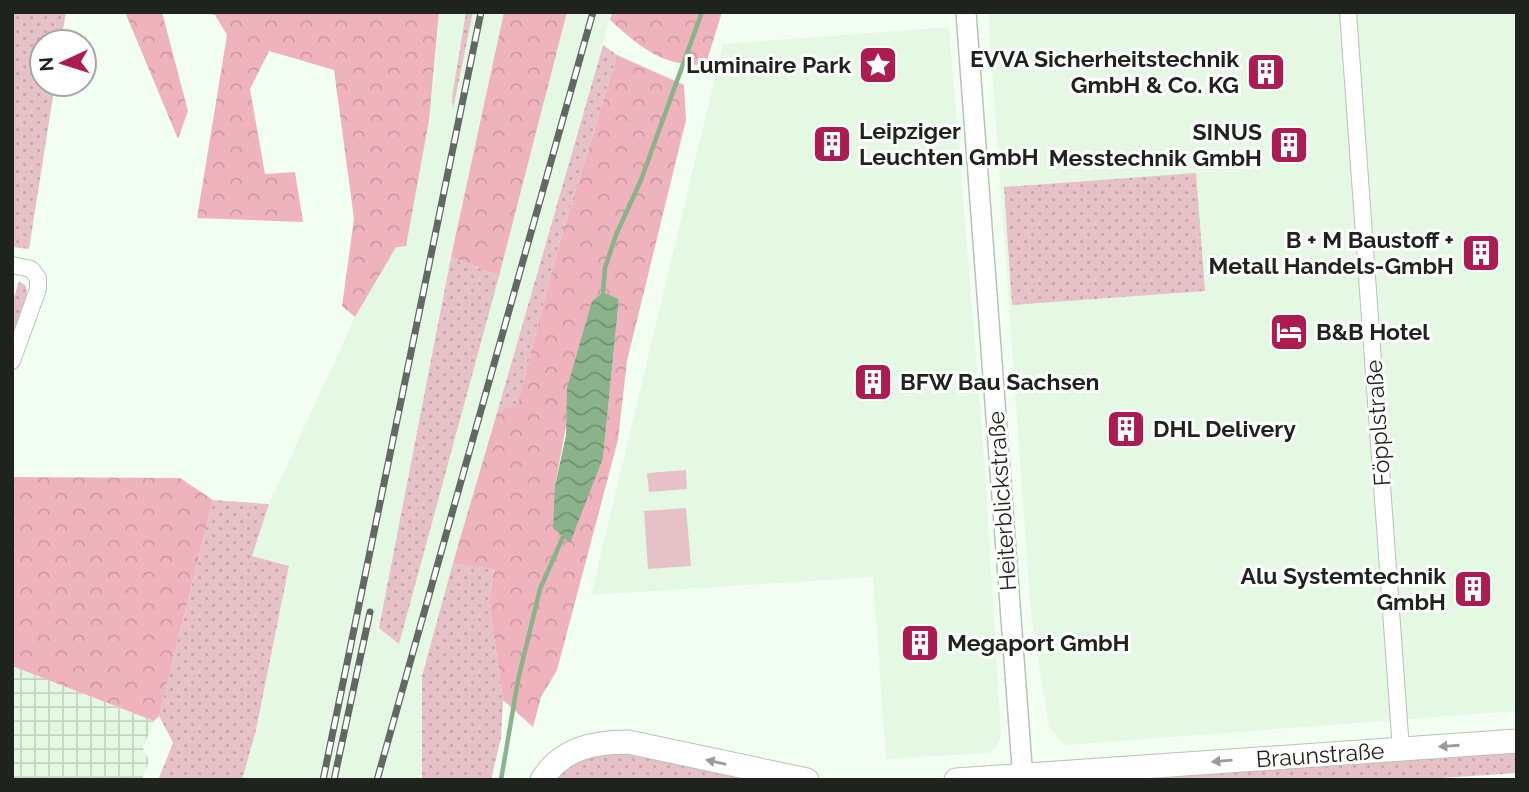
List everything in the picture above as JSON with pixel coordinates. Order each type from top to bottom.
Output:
[{"type":"main road","name":"Braunstraße","points":[[956,780],[1517,741]]},
{"type":"main road","points":[[542,780],[562,758],[579,748],[605,742],[628,742],[807,780]]},
{"type":"street","name":"Heiterblickstraße","points":[[966,12],[1023,777]]},
{"type":"street","name":"Föpplstraße","points":[[1348,12],[1401,750]]},
{"type":"street","points":[[12,265],[31,269],[38,278],[38,289],[12,360]]},
{"type":"shaded area","points":[[12,12],[66,12],[63,28],[28,28],[28,98],[53,98],[29,249],[12,247]]},
{"type":"shaded area","points":[[439,12],[504,12],[451,257],[379,628],[399,643],[567,12],[612,12],[422,676],[422,780],[242,780],[256,730],[289,566],[252,556],[269,504],[355,317],[396,247],[435,75]]},
{"type":"shaded area","points":[[466,12],[473,12],[453,109],[452,97]]},
{"type":"shaded area","points":[[988,12],[1517,12],[1517,711],[1065,745],[1049,727],[1031,616]]},
{"type":"shaded area","points":[[949,27],[984,453],[1001,734],[997,747],[990,753],[886,759],[873,577],[591,595],[723,44]]},
{"type":"shaded area","points":[[603,45],[617,55],[557,251],[518,404],[497,413]]},
{"type":"shaded area","points":[[1196,173],[1205,291],[1012,305],[1004,187]]},
{"type":"shaded area","points":[[451,257],[499,276],[399,644],[379,628]]},
{"type":"shaded area","points":[[19,281],[26,286],[27,297],[12,337],[12,304]]},
{"type":"shaded area","points":[[686,470],[687,489],[649,492],[647,473]]},
{"type":"shaded area","points":[[213,500],[269,504],[252,556],[289,566],[256,730],[242,780],[158,780],[173,743],[159,716]]},
{"type":"shaded area","points":[[686,508],[691,566],[648,569],[644,511]]},
{"type":"shaded area","points":[[453,563],[494,568],[489,602],[503,700],[501,738],[491,780],[422,780],[422,676]]},
{"type":"shaded area","points":[[12,666],[154,721],[143,748],[149,761],[142,780],[12,780]]},
{"type":"shaded area","points":[[1517,748],[1517,773],[1412,780],[1065,780]]},
{"type":"shaded area","points":[[615,749],[760,780],[550,780],[561,767]]},
{"type":"green space","points":[[125,12],[162,12],[188,111],[178,139]]},
{"type":"green space","points":[[197,12],[439,12],[429,120],[406,246],[396,247],[355,317],[342,306],[354,219],[334,70],[269,51],[250,89],[265,174],[295,172],[303,222],[197,218],[227,35],[215,15]]},
{"type":"green space","points":[[504,12],[567,12],[499,276],[451,257]]},
{"type":"green space","points":[[612,12],[722,12],[706,64],[691,65],[665,59],[642,47],[610,20]]},
{"type":"green space","points":[[617,55],[684,85],[686,120],[627,361],[618,440],[557,670],[541,697],[533,727],[503,700],[489,602],[494,569],[453,563],[497,413],[518,403],[557,251]],"holes":[[[603,292],[619,299],[603,458],[555,486],[582,340],[592,301]]]},
{"type":"green space","points":[[12,477],[180,478],[213,500],[159,716],[154,721],[12,666]]},
{"type":"water","points":[[603,292],[619,299],[603,458],[570,543],[553,528],[555,486],[566,435],[567,388],[592,301]]},
{"type":"waterway","points":[[603,292],[605,268],[616,235],[641,180],[702,12]]},
{"type":"waterway","points":[[501,780],[518,680],[540,589],[563,537]]},
{"type":"railway","points":[[323,780],[481,12]]},
{"type":"railway","points":[[377,780],[593,12]]},
{"type":"railway","points":[[334,780],[370,612]]},
{"type":"place","name":"Luminaire Park","points":[[878,65]]},
{"type":"place","name":"EVVA Sicherheitstechnik GmbH & Co. KG","points":[[1266,72]]},
{"type":"place","name":"Leipziger Leuchten GmbH","points":[[832,144]]},
{"type":"place","name":"SINUS Messtechnik GmbH","points":[[1289,145]]},
{"type":"place","name":"B + M Baustoff + Metall Handels-GmbH","points":[[1481,253]]},
{"type":"place","name":"B&B Hotel","points":[[1289,332]]},
{"type":"place","name":"BFW Bau Sachsen","points":[[873,382]]},
{"type":"place","name":"DHL Delivery","points":[[1126,429]]},
{"type":"place","name":"Alu Systemtechnik GmbH","points":[[1473,589]]},
{"type":"place","name":"Megaport GmbH","points":[[920,643]]}]
